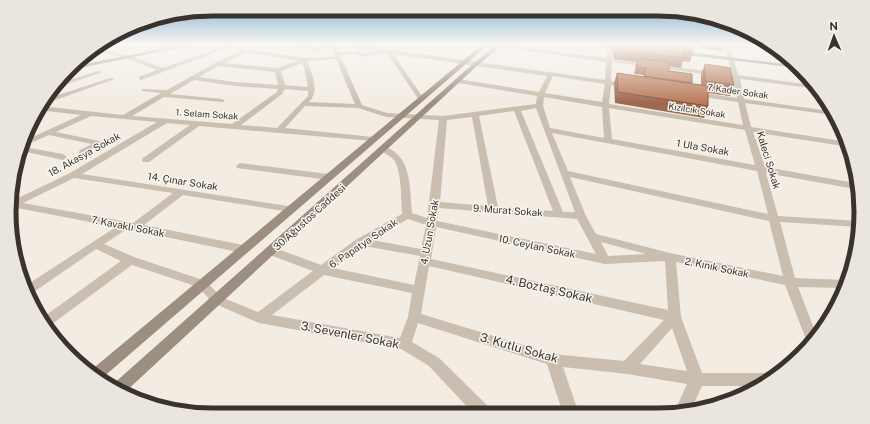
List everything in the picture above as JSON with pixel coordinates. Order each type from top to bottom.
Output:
[{"type":"main road","points":[[82,66],[92,64]]},
{"type":"main road","name":"30 Ağustos Caddesi","points":[[99,372],[462,64]]},
{"type":"main road","name":"30 Ağustos Caddesi","points":[[121,386],[271,252],[476,64]]},
{"type":"main road","points":[[775,64],[788,66]]},
{"type":"street","points":[[146,64],[163,70]]},
{"type":"street","points":[[141,78],[179,64]]},
{"type":"street","points":[[125,117],[217,64],[278,70],[295,64]]},
{"type":"street","points":[[280,129],[311,96],[312,89],[306,64]]},
{"type":"street","points":[[341,64],[359,106]]},
{"type":"street","points":[[398,64],[421,99]]},
{"type":"street","points":[[482,64],[632,85]]},
{"type":"street","points":[[608,141],[605,105],[610,64]]},
{"type":"street","points":[[638,64],[807,86]]},
{"type":"street","name":"Kaleci Sokak","points":[[732,64],[748,129],[761,169],[790,282],[810,335]]},
{"type":"street","points":[[234,126],[280,93],[282,88],[278,70]]},
{"type":"street","points":[[64,84],[100,72]]},
{"type":"street","points":[[550,74],[541,94],[539,106],[581,216],[605,260]]},
{"type":"street","points":[[193,78],[234,84],[312,89]]},
{"type":"street","points":[[52,100],[112,79]]},
{"type":"street","name":"Kızılcık Sokak","points":[[458,81],[842,144]]},
{"type":"street","points":[[144,90],[222,101]]},
{"type":"street","name":"7. Kader Sokak","points":[[687,93],[827,112]]},
{"type":"street","points":[[304,104],[359,106],[386,115],[444,118],[539,106]]},
{"type":"street","name":"1. Selam Sokak","points":[[45,109],[198,124],[280,129],[373,139]]},
{"type":"street","points":[[517,109],[559,214]]},
{"type":"street","points":[[42,113],[51,110]]},
{"type":"street","points":[[29,142],[89,114]]},
{"type":"street","points":[[475,114],[494,209]]},
{"type":"street","name":"4. Uzun Sokak","points":[[404,344],[414,317],[425,257],[434,205],[444,118]]},
{"type":"street","name":"18. Akasya Sokak","points":[[16,203],[73,175],[165,121]]},
{"type":"street","points":[[146,160],[198,124]]},
{"type":"street","name":"1 Ula Sokak","points":[[547,130],[852,185]]},
{"type":"street","points":[[50,133],[99,143],[83,152]]},
{"type":"street","name":"6. Papatya Sokak","points":[[260,318],[361,242],[385,226],[407,215],[406,196],[400,164],[397,158],[383,149]]},
{"type":"street","points":[[26,150],[63,157]]},
{"type":"street","points":[[240,166],[329,177]]},
{"type":"street","points":[[564,173],[774,219],[854,224]]},
{"type":"street","name":"14. Çınar Sokak","points":[[73,175],[290,209]]},
{"type":"street","points":[[31,286],[130,226],[181,192]]},
{"type":"street","name":"7. Kavaklı Sokak","points":[[16,205],[243,249]]},
{"type":"street","name":"9. Murat Sokak","points":[[434,205],[581,216]]},
{"type":"street","name":"10. Ceylan Sokak","points":[[407,215],[431,223],[605,260],[670,257]]},
{"type":"street","name":"2. Kınık Sokak","points":[[591,236],[670,257],[790,282],[840,284]]},
{"type":"street","name":"4. Boztaş Sokak","points":[[361,242],[675,317]]},
{"type":"street","points":[[96,246],[130,260],[202,284],[217,300]]},
{"type":"street","points":[[271,252],[322,270],[418,290]]},
{"type":"street","points":[[670,257],[675,317],[697,379],[685,406]]},
{"type":"street","points":[[49,320],[130,260]]},
{"type":"street","name":"3. Sevenler Sokak","points":[[217,300],[260,318],[404,344],[434,362],[479,408]]},
{"type":"street","name":"3. Kutlu Sokak","points":[[414,317],[553,360],[627,368],[697,379],[759,380]]},
{"type":"street","points":[[627,368],[675,317]]},
{"type":"street","points":[[553,360],[569,408]]},
{"type":"building","points":[[637,64],[669,64],[669,71],[692,74],[692,83],[644,76],[646,68],[636,67]]},
{"type":"building","points":[[705,64],[730,68],[734,85],[705,81]]},
{"type":"building","points":[[617,73],[708,86],[708,106],[618,92]]}]
